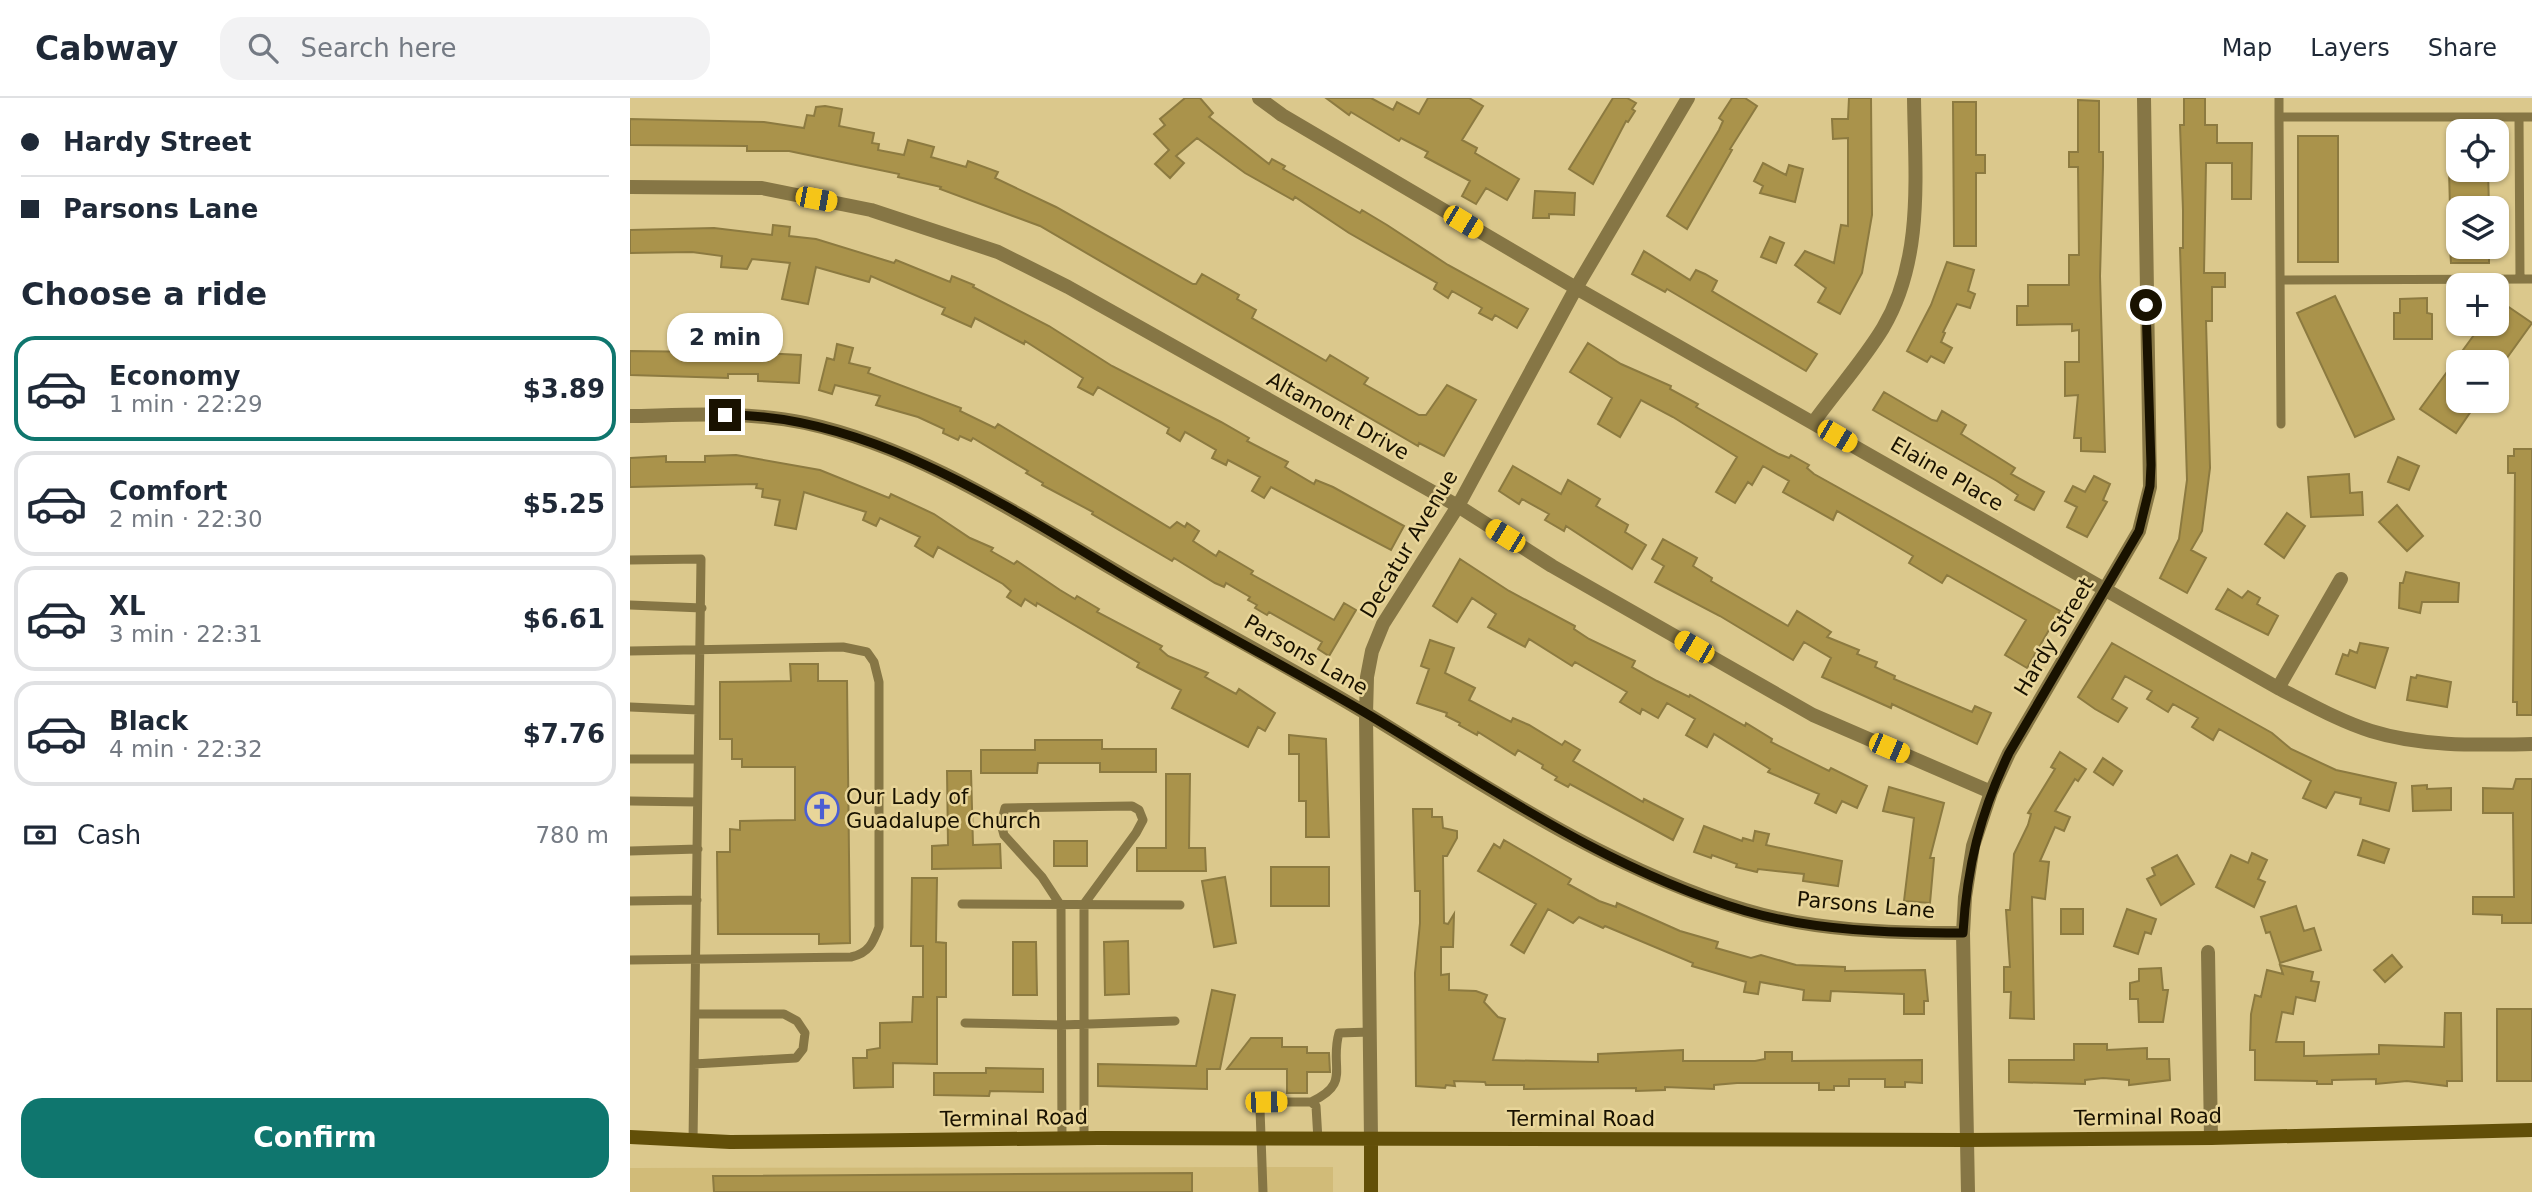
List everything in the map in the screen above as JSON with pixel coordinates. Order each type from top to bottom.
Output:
[{"type":"main road","name":"Terminal Road","points":[[630,1138],[693,1142],[2211,1138],[2532,1130]]},
{"type":"main road","name":"Decatur Avenue","points":[[1371,1140],[1371,1192]]},
{"type":"street","name":"Elaine Place","points":[[1259,98],[1282,116],[1576,288],[2278,688],[2369,730],[2403,739],[2478,745],[2532,744]]},
{"type":"street","name":"Decatur Avenue","points":[[1371,1140],[1366,713],[1367,677],[1383,624],[1458,506],[1576,288],[1688,98]]},
{"type":"street","points":[[1814,423],[1883,327],[1901,287],[1915,213],[1914,98]]},
{"type":"street","name":"Hardy Street","points":[[1968,1192],[1963,933],[1973,846],[1991,792],[2009,753],[2139,531],[2150,486],[2144,98]]},
{"type":"street","name":"Altamont Drive","points":[[630,187],[762,188],[871,209],[980,245],[1068,287],[1458,506],[1552,566],[1813,715],[1991,792]]},
{"type":"street","name":"Parsons Lane","points":[[630,416],[746,415],[794,421],[899,454],[1007,506],[1366,713],[1459,772],[1599,850],[1682,890],[1748,911],[1811,925],[1893,933],[1963,933]]},
{"type":"street","points":[[2278,688],[2341,579]]},
{"type":"street","points":[[2208,952],[2211,1138]]},
{"type":"lane","points":[[2279,98],[2281,425]]},
{"type":"lane","points":[[2279,117],[2532,117]]},
{"type":"lane","points":[[2519,117],[2520,279]]},
{"type":"lane","points":[[2280,280],[2532,279]]},
{"type":"lane","points":[[630,560],[701,559],[693,1142]]},
{"type":"lane","points":[[630,605],[702,608]]},
{"type":"lane","points":[[630,651],[843,647],[867,652],[874,662],[879,682],[879,927],[873,944],[863,954],[852,957],[630,960]]},
{"type":"lane","points":[[630,707],[698,710]]},
{"type":"lane","points":[[630,759],[697,759]]},
{"type":"lane","points":[[630,801],[697,802]]},
{"type":"lane","points":[[1062,1139],[1061,906],[1042,877],[1004,835],[1001,824],[1005,808],[1132,806],[1139,810],[1143,820],[1084,904],[1084,1139]]},
{"type":"lane","points":[[630,851],[698,849]]},
{"type":"lane","points":[[630,901],[697,900]]},
{"type":"lane","points":[[962,904],[1180,905]]},
{"type":"lane","points":[[694,1064],[796,1058],[803,1049],[805,1033],[797,1021],[784,1014],[695,1014]]},
{"type":"lane","points":[[965,1023],[1083,1025],[1175,1021]]},
{"type":"lane","points":[[1263,1192],[1260,1110],[1266,1102],[1311,1102],[1330,1093],[1336,1084],[1339,1033],[1370,1032]]},
{"type":"lane","points":[[1311,1102],[1316,1106],[1318,1140]]},
{"type":"shaded area","points":[[1333,1167],[1333,1192],[630,1192],[630,1168]]},
{"type":"building","points":[[1185,98],[1200,98],[1213,113],[1209,117],[1269,164],[1272,159],[1285,166],[1283,169],[1360,213],[1362,210],[1448,265],[1528,309],[1517,328],[1495,315],[1492,320],[1479,313],[1482,308],[1452,291],[1448,298],[1434,289],[1437,283],[1349,233],[1295,197],[1293,200],[1245,173],[1197,138],[1176,156],[1184,163],[1170,178],[1155,164],[1169,150],[1154,134],[1165,125],[1160,119]]},
{"type":"building","points":[[1326,98],[1371,98],[1393,110],[1397,102],[1419,114],[1428,98],[1469,98],[1483,106],[1462,140],[1477,148],[1475,153],[1519,179],[1507,200],[1486,188],[1476,204],[1462,196],[1470,181],[1425,157],[1428,152],[1401,138],[1399,141],[1351,112],[1349,115]]},
{"type":"building","points":[[1613,98],[1627,98],[1636,103],[1632,109],[1635,111],[1628,122],[1626,121],[1593,184],[1569,169]]},
{"type":"building","points":[[1732,98],[1745,98],[1757,106],[1730,149],[1732,150],[1687,229],[1667,216],[1719,130],[1723,121],[1719,118]]},
{"type":"building","points":[[1849,98],[1871,98],[1872,215],[1862,273],[1840,314],[1818,302],[1826,288],[1795,265],[1805,251],[1834,263],[1841,225],[1848,226],[1848,138],[1833,139],[1832,119],[1848,119]]},
{"type":"building","points":[[2184,98],[2205,98],[2205,125],[2217,125],[2217,143],[2252,143],[2251,199],[2232,199],[2232,163],[2206,163],[2204,273],[2225,273],[2225,287],[2212,287],[2212,321],[2206,321],[2210,468],[2202,531],[2191,550],[2206,558],[2187,593],[2160,578],[2179,539],[2187,480],[2180,248],[2183,248],[2183,210],[2180,125],[2184,125]]},
{"type":"building","points":[[2078,100],[2099,101],[2099,152],[2103,152],[2100,276],[2105,452],[2081,451],[2081,438],[2074,438],[2078,395],[2065,396],[2065,362],[2079,362],[2079,330],[2072,331],[2072,324],[2017,325],[2017,306],[2028,306],[2028,285],[2069,285],[2069,255],[2079,255],[2078,167],[2069,167],[2069,152],[2078,152]]},
{"type":"building","points":[[1953,102],[1976,102],[1976,155],[1985,155],[1985,173],[1976,173],[1976,246],[1954,246]]},
{"type":"building","points":[[816,107],[842,109],[839,126],[874,133],[872,143],[879,144],[878,150],[904,155],[908,140],[934,147],[931,157],[966,167],[968,161],[998,172],[995,178],[1056,207],[1193,284],[1196,284],[1202,274],[1239,295],[1237,299],[1256,310],[1252,318],[1326,361],[1330,355],[1368,378],[1364,384],[1419,415],[1426,415],[1447,385],[1476,400],[1444,456],[1419,443],[1418,446],[1040,226],[940,189],[941,187],[898,177],[899,174],[789,151],[747,151],[747,146],[630,145],[630,119],[764,122],[804,128],[807,115],[814,116]]},
{"type":"building","points":[[2298,136],[2338,136],[2338,262],[2298,262]]},
{"type":"building","points":[[1763,163],[1786,175],[1789,165],[1803,169],[1795,202],[1760,193],[1763,186],[1754,181]]},
{"type":"building","points":[[2449,182],[2488,182],[2489,196],[2450,196]]},
{"type":"building","points":[[1535,191],[1575,193],[1574,215],[1549,214],[1549,218],[1533,218]]},
{"type":"building","points":[[773,225],[790,227],[789,236],[816,239],[894,263],[896,260],[950,282],[952,276],[974,285],[973,287],[1049,326],[1112,366],[1249,438],[1247,441],[1288,462],[1285,467],[1314,484],[1316,480],[1333,487],[1404,526],[1391,550],[1271,487],[1264,498],[1252,491],[1260,477],[1228,460],[1226,465],[1212,458],[1216,450],[1185,432],[1180,441],[1167,433],[1169,428],[1098,387],[1093,395],[1078,387],[1083,378],[1025,341],[1024,344],[975,318],[971,327],[942,314],[945,308],[871,276],[869,282],[816,267],[808,304],[782,299],[790,263],[752,259],[747,269],[721,267],[722,256],[692,252],[630,253],[630,230],[714,228],[772,235]]},
{"type":"building","points":[[1770,237],[1784,243],[1776,263],[1761,257]]},
{"type":"building","points":[[1644,251],[1690,280],[1696,270],[1717,281],[1712,291],[1817,354],[1806,371],[1667,289],[1665,292],[1632,274]]},
{"type":"building","points":[[2451,259],[2489,259],[2489,263],[2451,263]]},
{"type":"building","points":[[1947,262],[1974,270],[1968,291],[1975,294],[1970,308],[1957,304],[1943,332],[1945,333],[1941,342],[1952,348],[1944,363],[1931,356],[1927,362],[1907,351],[1931,305]]},
{"type":"building","points":[[2335,296],[2394,419],[2355,437],[2297,313]]},
{"type":"building","points":[[2427,298],[2427,313],[2432,314],[2432,339],[2394,339],[2394,313],[2400,313],[2400,299]]},
{"type":"building","points":[[2509,307],[2532,323],[2509,355],[2509,350],[2463,350],[2473,336],[2509,336]]},
{"type":"building","points":[[1588,343],[1621,364],[1671,386],[1670,389],[1698,404],[1696,407],[1779,454],[1789,458],[1791,455],[1809,465],[1807,468],[1814,474],[2060,611],[2027,668],[2005,655],[2026,620],[1947,575],[1942,583],[1909,563],[1913,556],[1837,511],[1833,520],[1783,492],[1789,481],[1763,466],[1752,485],[1748,482],[1735,503],[1716,492],[1737,457],[1673,417],[1641,400],[1620,437],[1598,424],[1612,398],[1570,372]]},
{"type":"building","points":[[837,344],[853,348],[849,363],[870,368],[868,373],[961,408],[960,411],[995,428],[998,424],[1170,528],[1177,522],[1185,527],[1187,523],[1199,531],[1193,541],[1216,556],[1219,551],[1253,571],[1251,574],[1334,620],[1344,603],[1356,610],[1329,656],[1318,649],[1322,642],[1269,612],[1267,615],[1255,608],[1257,605],[1248,600],[1250,597],[1226,583],[1224,587],[1215,583],[1174,558],[1172,561],[1092,514],[1093,512],[1042,485],[1043,483],[1026,473],[1028,471],[973,438],[971,441],[960,436],[958,440],[943,433],[944,429],[918,417],[876,405],[880,396],[835,385],[832,394],[819,390],[827,358],[834,360]]},
{"type":"building","points":[[707,350],[801,355],[799,383],[758,381],[758,374],[728,374],[728,378],[630,375],[630,351]]},
{"type":"building","points":[[2446,373],[2446,413],[2470,413],[2456,433],[2420,409]]},
{"type":"building","points":[[1884,392],[1932,420],[1937,421],[1942,411],[1966,425],[1961,434],[2015,468],[2011,474],[2044,492],[2034,510],[2015,500],[2018,495],[1997,481],[1873,410]]},
{"type":"building","points":[[2514,449],[2532,449],[2532,715],[2517,715],[2517,702],[2513,702],[2515,473],[2508,473],[2508,456],[2514,456]]},
{"type":"building","points":[[736,455],[820,470],[889,498],[891,494],[934,514],[970,538],[993,548],[991,551],[1014,564],[1017,561],[1075,599],[1077,596],[1099,609],[1097,612],[1162,646],[1160,649],[1168,656],[1208,673],[1205,677],[1236,694],[1239,689],[1275,713],[1265,731],[1258,727],[1248,747],[1172,708],[1181,690],[1137,667],[1139,663],[1037,603],[1036,606],[1025,599],[1021,606],[1007,597],[1011,591],[1003,584],[938,547],[933,557],[915,546],[920,537],[880,518],[876,526],[863,520],[866,512],[804,492],[796,529],[775,525],[780,500],[762,497],[763,489],[756,488],[757,484],[630,487],[630,458],[666,456],[666,462],[705,462],[705,456]]},
{"type":"building","points":[[2398,457],[2419,466],[2409,490],[2388,482]]},
{"type":"building","points":[[1513,466],[1561,494],[1568,480],[1600,499],[1596,506],[1628,525],[1625,532],[1646,545],[1632,569],[1566,526],[1564,531],[1545,520],[1549,514],[1522,499],[1519,504],[1499,491]]},
{"type":"building","points":[[2349,474],[2350,493],[2362,492],[2363,515],[2311,517],[2308,477]]},
{"type":"building","points":[[2094,476],[2110,484],[2103,500],[2107,502],[2087,537],[2067,527],[2077,507],[2065,501],[2073,486],[2085,492]]},
{"type":"building","points":[[2397,505],[2423,536],[2407,551],[2379,522]]},
{"type":"building","points":[[2287,513],[2305,526],[2284,558],[2265,544]]},
{"type":"building","points":[[1663,539],[1697,558],[1693,566],[1712,578],[1711,581],[1788,626],[1797,611],[1831,632],[1827,637],[1859,650],[1857,654],[1877,662],[1875,667],[1895,676],[1894,679],[1972,712],[1975,706],[1991,713],[1977,744],[1892,704],[1891,708],[1822,677],[1831,658],[1804,642],[1793,660],[1720,616],[1655,582],[1664,566],[1652,559]]},
{"type":"building","points":[[1460,559],[1509,591],[1575,626],[1574,629],[1589,639],[1635,661],[1632,667],[1657,681],[1689,697],[1690,695],[1745,726],[1746,723],[1772,739],[1771,742],[1829,771],[1831,768],[1867,786],[1857,808],[1842,801],[1836,813],[1815,803],[1819,794],[1768,772],[1770,769],[1714,734],[1707,747],[1686,735],[1695,719],[1667,703],[1658,718],[1642,709],[1640,714],[1620,702],[1627,692],[1575,662],[1572,666],[1529,639],[1525,647],[1488,627],[1496,614],[1472,598],[1457,622],[1433,606]]},
{"type":"building","points":[[2406,572],[2459,583],[2458,602],[2422,602],[2420,613],[2399,608],[2400,583],[2403,583]]},
{"type":"building","points":[[2228,589],[2242,598],[2248,591],[2260,598],[2257,604],[2278,616],[2268,635],[2216,609]]},
{"type":"building","points":[[1430,640],[1454,648],[1445,673],[1475,688],[1469,700],[1511,722],[1513,718],[1529,725],[1562,745],[1565,741],[1580,750],[1573,761],[1643,802],[1644,799],[1683,819],[1673,840],[1570,784],[1568,787],[1555,780],[1557,777],[1542,768],[1543,765],[1518,750],[1515,755],[1478,732],[1477,735],[1459,725],[1460,723],[1446,716],[1447,713],[1417,703],[1429,669],[1421,666]]},
{"type":"building","points":[[2112,643],[2272,733],[2291,749],[2336,770],[2396,783],[2389,811],[2360,804],[2361,798],[2335,792],[2326,808],[2303,798],[2311,781],[2219,729],[2213,740],[2192,727],[2198,718],[2173,704],[2168,712],[2147,699],[2152,691],[2125,676],[2112,699],[2127,708],[2118,722],[2095,709],[2078,697]]},
{"type":"building","points":[[2360,643],[2388,648],[2375,688],[2336,674],[2343,654],[2348,656],[2350,650],[2357,653]]},
{"type":"building","name":"Our Lady of Guadalupe Church","points":[[790,664],[818,664],[818,681],[847,681],[850,943],[819,944],[819,934],[718,934],[717,852],[730,852],[730,829],[740,830],[740,821],[795,820],[795,767],[742,767],[742,759],[732,759],[732,739],[720,739],[720,682],[791,681]]},
{"type":"building","points":[[2417,675],[2451,682],[2447,707],[2407,700],[2411,677],[2416,678]]},
{"type":"building","points":[[1289,735],[1326,739],[1329,837],[1306,837],[1306,801],[1299,801],[1299,754],[1289,754]]},
{"type":"building","points":[[1035,740],[1102,740],[1102,749],[1156,749],[1156,772],[1100,772],[1100,763],[1038,763],[1037,773],[981,773],[981,750],[1035,750]]},
{"type":"building","points":[[2060,752],[2086,769],[2078,781],[2075,779],[2055,811],[2070,817],[2064,831],[2055,827],[2040,861],[2049,862],[2045,899],[2032,897],[2034,1019],[2010,1018],[2011,992],[2004,992],[2004,967],[2010,967],[2006,910],[2010,910],[2014,854],[2028,825],[2031,814],[2028,813],[2055,769],[2051,767]]},
{"type":"building","points":[[2103,758],[2122,771],[2113,785],[2094,772]]},
{"type":"building","points":[[947,771],[971,771],[973,845],[1000,844],[1001,868],[932,869],[932,846],[948,845]]},
{"type":"building","points":[[1166,774],[1190,774],[1189,848],[1205,848],[1206,871],[1137,871],[1137,848],[1166,848]]},
{"type":"building","points":[[2516,779],[2532,779],[2532,923],[2502,923],[2502,915],[2473,914],[2473,897],[2514,897],[2513,813],[2483,813],[2483,788],[2513,789]]},
{"type":"building","points":[[2427,785],[2427,789],[2451,788],[2451,810],[2413,811],[2412,786]]},
{"type":"building","points":[[1889,787],[1944,803],[1930,858],[1934,858],[1930,903],[1904,901],[1914,818],[1883,811]]},
{"type":"building","points":[[1413,809],[1432,809],[1432,817],[1442,817],[1443,828],[1457,831],[1457,838],[1447,856],[1443,856],[1444,923],[1448,924],[1454,914],[1453,947],[1441,947],[1441,975],[1449,974],[1449,990],[1476,991],[1487,995],[1484,1002],[1498,1017],[1505,1019],[1493,1060],[1598,1062],[1598,1054],[1683,1050],[1683,1061],[1755,1061],[1765,1059],[1765,1052],[1792,1052],[1792,1061],[1922,1060],[1922,1083],[1905,1082],[1905,1087],[1885,1087],[1885,1079],[1849,1079],[1849,1086],[1834,1086],[1834,1090],[1819,1090],[1819,1083],[1737,1083],[1714,1085],[1714,1089],[1665,1087],[1665,1090],[1636,1091],[1636,1088],[1524,1089],[1524,1085],[1486,1085],[1485,1082],[1454,1081],[1455,1086],[1446,1085],[1445,1088],[1416,1086],[1415,973],[1420,891],[1415,891]]},
{"type":"building","points":[[1704,826],[1742,841],[1743,838],[1753,841],[1755,831],[1769,834],[1766,845],[1842,861],[1838,886],[1803,881],[1804,874],[1758,869],[1757,872],[1736,867],[1737,864],[1712,855],[1711,858],[1694,852]]},
{"type":"building","points":[[1504,840],[1571,879],[1568,884],[1599,901],[1616,907],[1617,903],[1680,931],[1718,942],[1716,948],[1751,958],[1761,955],[1796,965],[1845,967],[1845,971],[1925,970],[1928,1001],[1924,1001],[1924,1014],[1904,1014],[1904,994],[1831,991],[1830,1001],[1803,1000],[1804,990],[1760,982],[1758,994],[1744,992],[1746,982],[1692,966],[1693,963],[1579,917],[1573,923],[1548,909],[1524,953],[1511,945],[1536,904],[1478,871],[1494,844],[1500,848]]},
{"type":"building","points":[[2363,840],[2389,849],[2384,863],[2358,855]]},
{"type":"building","points":[[1054,841],[1087,841],[1087,866],[1054,866]]},
{"type":"building","points":[[2252,853],[2267,860],[2258,879],[2265,882],[2254,907],[2216,887],[2231,855],[2248,863]]},
{"type":"building","points":[[2177,855],[2194,884],[2161,905],[2147,879],[2155,875],[2152,868]]},
{"type":"building","points":[[1271,867],[1329,867],[1329,906],[1271,906]]},
{"type":"building","points":[[1225,877],[1236,943],[1214,947],[1202,881]]},
{"type":"building","points":[[912,878],[937,878],[936,942],[946,943],[946,997],[937,997],[937,1064],[893,1063],[893,1087],[854,1088],[853,1058],[867,1058],[867,1050],[880,1048],[880,1023],[912,1022],[913,997],[923,997],[923,946],[911,946]]},
{"type":"building","points":[[2296,906],[2304,931],[2314,928],[2321,950],[2280,963],[2270,932],[2266,933],[2261,917]]},
{"type":"building","points":[[2061,909],[2083,909],[2083,934],[2061,934]]},
{"type":"building","points":[[2127,909],[2156,919],[2151,934],[2145,932],[2138,954],[2114,946]]},
{"type":"building","points":[[1128,941],[1129,994],[1105,995],[1104,942]]},
{"type":"building","points":[[1013,942],[1036,942],[1037,995],[1013,995]]},
{"type":"building","points":[[2392,955],[2402,967],[2385,982],[2374,970]]},
{"type":"building","points":[[2280,965],[2313,972],[2311,981],[2319,982],[2315,1001],[2296,997],[2293,1014],[2282,1012],[2276,1042],[2304,1042],[2304,1056],[2379,1054],[2379,1045],[2444,1047],[2445,1013],[2461,1013],[2462,1081],[2447,1081],[2447,1086],[2407,1081],[2376,1084],[2376,1079],[2332,1080],[2332,1084],[2317,1084],[2317,1081],[2255,1080],[2255,1050],[2250,1050],[2251,1014],[2255,995],[2261,997],[2267,970],[2283,974]]},
{"type":"building","points":[[2161,968],[2163,990],[2168,990],[2163,1022],[2139,1022],[2138,999],[2130,999],[2130,983],[2139,981],[2139,969]]},
{"type":"building","points":[[1212,990],[1235,995],[1220,1069],[1207,1069],[1207,1089],[1098,1086],[1098,1064],[1196,1066]]},
{"type":"building","points":[[2497,1009],[2532,1009],[2532,1081],[2497,1081]]},
{"type":"building","points":[[1251,1038],[1282,1038],[1282,1047],[1307,1047],[1307,1053],[1329,1053],[1330,1072],[1307,1072],[1307,1093],[1287,1093],[1287,1069],[1227,1069]]},
{"type":"building","points":[[2074,1044],[2107,1044],[2107,1050],[2147,1048],[2147,1059],[2169,1059],[2170,1080],[2129,1085],[2129,1080],[2103,1078],[2085,1080],[2085,1084],[2009,1082],[2009,1060],[2074,1060]]},
{"type":"building","points":[[986,1068],[1043,1069],[1043,1092],[990,1091],[989,1096],[934,1095],[934,1073],[986,1073]]},
{"type":"building","points":[[1192,1173],[1192,1192],[714,1192],[713,1176]]},
{"type":"place","name":"Our Lady of Guadalupe Church","points":[[822,809]]},
{"type":"route","points":[[725,415],[806,423],[899,454],[1007,506],[1366,713],[1459,772],[1599,850],[1682,890],[1748,911],[1811,925],[1893,933],[1963,933],[1965,897],[1973,846],[1991,792],[2009,753],[2139,531],[2150,486],[2151,465],[2146,305]]}]
